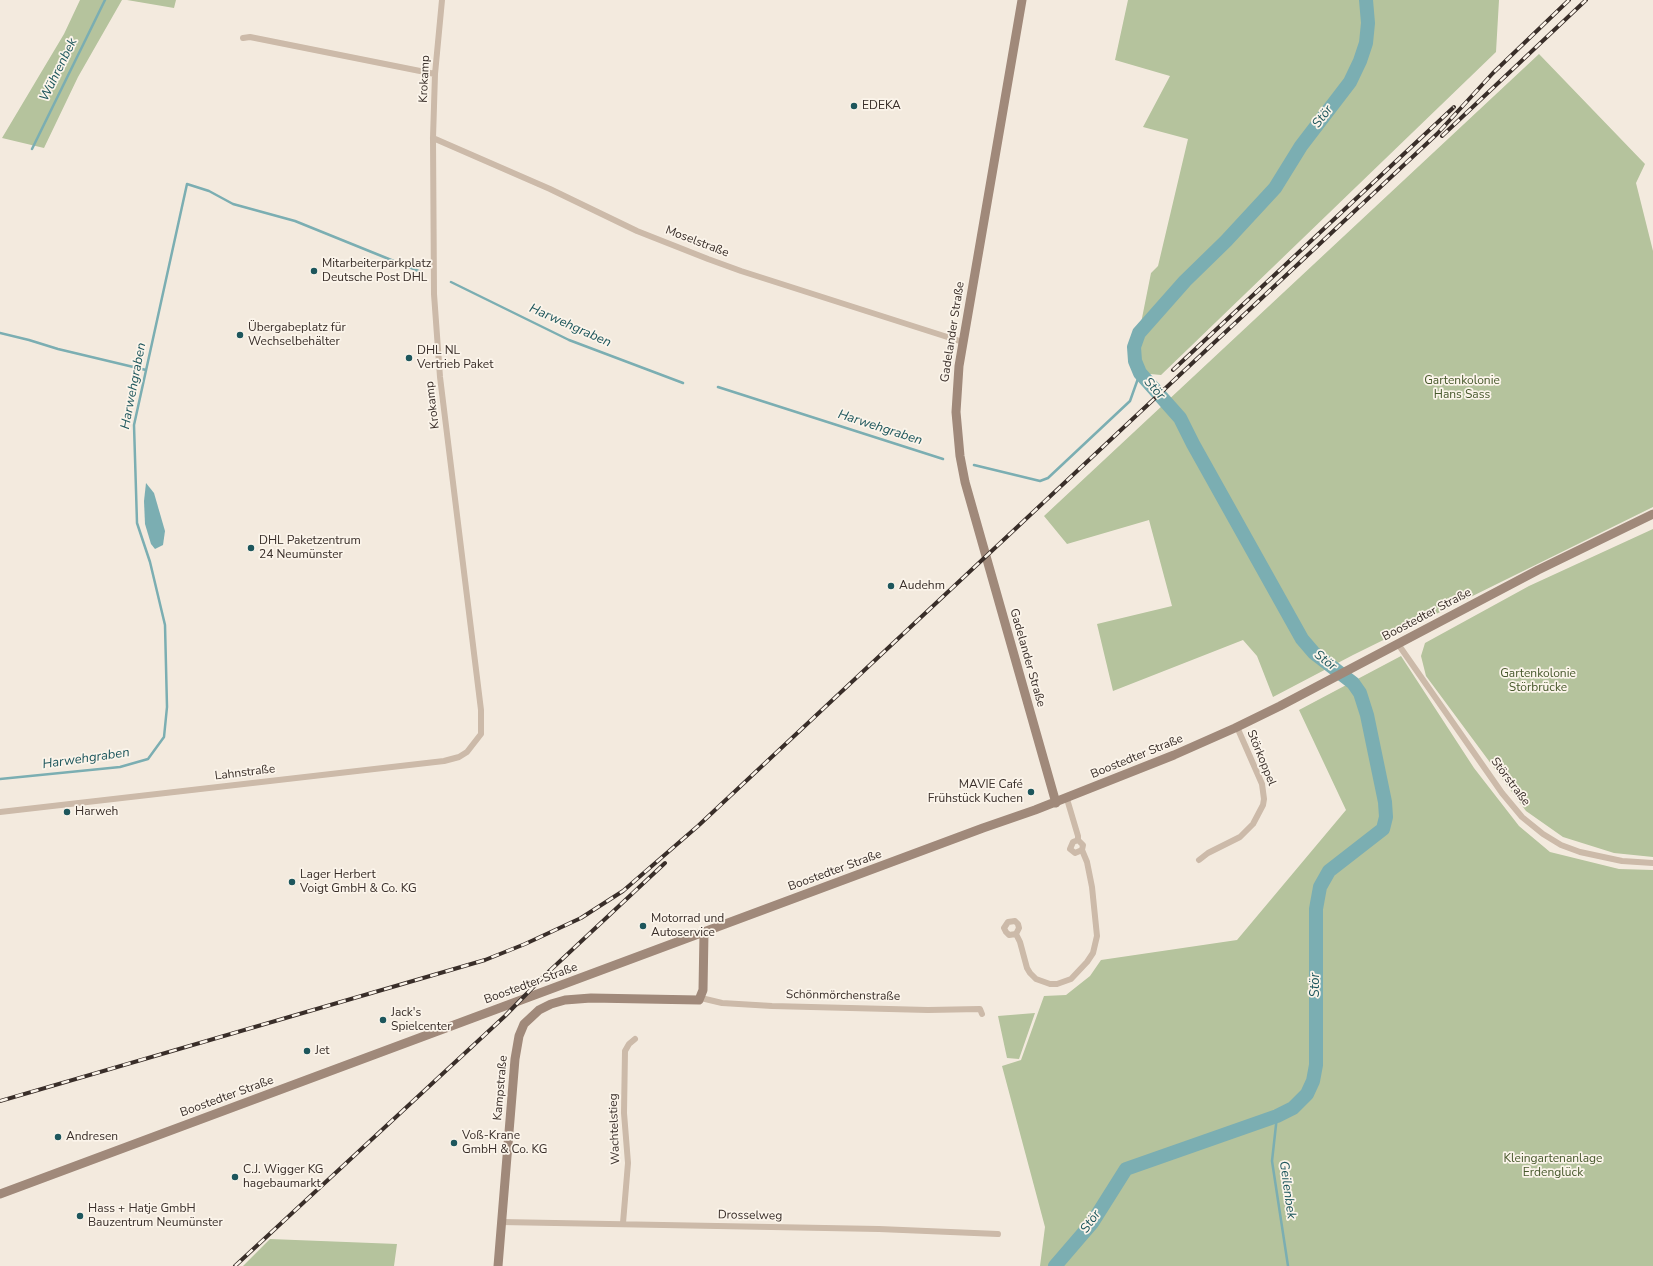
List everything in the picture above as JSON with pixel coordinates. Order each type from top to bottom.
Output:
[{"type":"street","name":"Krokamp","points":[[442,0],[433,138],[435,320],[441,385],[481,710],[481,734]]},
{"type":"street","name":"Gadelander Straße","points":[[1022,0],[963,342],[957,388],[956,412],[960,456],[965,482],[1056,803]]},
{"type":"street","points":[[242,38],[250,37],[436,74]]},
{"type":"street","name":"Moselstraße","points":[[433,138],[550,189],[624,225],[708,259],[963,342]]},
{"type":"street","name":"Boostedter Straße","points":[[0,1194],[983,828],[1056,803],[1237,727],[1334,679],[1538,570],[1653,514]]},
{"type":"street","name":"Störstraße","points":[[1398,644],[1502,793],[1522,817],[1543,834],[1561,845],[1580,852],[1622,861],[1653,863]]},
{"type":"street","name":"Störkoppel","points":[[1199,860],[1212,851],[1240,837],[1253,824],[1263,805],[1264,799],[1262,784],[1237,727]]},
{"type":"street","name":"Lahnstraße","points":[[0,812],[444,761],[459,757],[467,752],[481,734]]},
{"type":"street","points":[[1016,934],[1020,942],[1026,968],[1036,979],[1050,984],[1063,983],[1071,979],[1087,962],[1096,943],[1092,887],[1087,862],[1082,850],[1083,845],[1078,840],[1067,798]]},
{"type":"street","points":[[1078,840],[1073,842],[1070,849],[1075,853],[1082,850]]},
{"type":"street","points":[[701,998],[703,990],[704,932]]},
{"type":"street","name":"Schönmörchenstraße","points":[[534,1014],[551,1004],[575,999],[696,1001],[701,998],[722,1003],[772,1006],[928,1010],[980,1009],[982,1014]]},
{"type":"street","name":"Kampstraße","points":[[498,1266],[517,1045],[522,1029],[534,1014]]},
{"type":"street","name":"Wachtelstieg","points":[[623,1223],[628,1163],[624,1113],[624,1051],[628,1044],[635,1039]]},
{"type":"street","name":"Drosselweg","points":[[502,1222],[623,1223],[886,1229],[998,1234]]},
{"type":"green space","points":[[80,0],[122,0],[78,77],[44,148],[2,138],[64,34]]},
{"type":"green space","points":[[127,0],[176,0],[174,8]]},
{"type":"green space","points":[[1128,0],[1499,0],[1496,52],[1161,375],[1140,373],[1135,361],[1134,347],[1139,333],[1151,273],[1158,266],[1188,139],[1143,127],[1170,76],[1115,60]]},
{"type":"green space","name":"Gartenkolonie Hans Sass","points":[[1539,54],[1645,164],[1636,183],[1653,251],[1653,507],[1353,655],[1273,697],[1257,656],[1243,640],[1113,691],[1097,624],[1172,606],[1149,520],[1067,544],[1044,516]]},
{"type":"green space","name":"Gartenkolonie Störbrücke","points":[[1653,529],[1653,857],[1614,853],[1563,837],[1526,811],[1426,676],[1421,656],[1425,643],[1529,586]]},
{"type":"green space","name":"Kleingartenanlage Erdenglück","points":[[1401,656],[1474,768],[1519,826],[1550,852],[1619,869],[1653,870],[1653,1266],[1040,1266],[1045,1227],[1002,1066],[1021,1060],[1044,996],[1066,995],[1090,976],[1101,960],[1237,940],[1346,810],[1299,710]]},
{"type":"green space","points":[[1035,1013],[1019,1059],[1007,1058],[998,1016]]},
{"type":"green space","points":[[270,1239],[397,1244],[394,1266],[243,1266]]},
{"type":"water","points":[[146,483],[154,493],[165,531],[163,545],[155,549],[151,544],[145,524],[144,501]]},
{"type":"waterway","name":"Wührenbek","points":[[32,149],[105,0]]},
{"type":"waterway","name":"Stör","points":[[1055,1266],[1092,1223],[1126,1169],[1277,1116],[1293,1108],[1307,1094],[1313,1081],[1316,1065],[1316,909],[1320,887],[1329,871],[1383,829],[1386,817],[1385,802],[1367,715],[1360,693],[1353,683],[1314,653],[1302,639],[1180,418],[1140,373],[1135,361],[1134,347],[1139,333],[1185,281],[1226,241],[1275,188],[1301,146],[1350,82],[1360,61],[1366,43],[1368,23],[1366,0]]},
{"type":"waterway","name":"Harwehgraben","points":[[0,779],[120,767],[148,759],[164,737],[167,707],[165,625],[150,562],[137,523],[134,425],[187,184],[209,191],[233,204],[295,221],[421,272]]},
{"type":"waterway","name":"Harwehgraben","points":[[451,282],[569,340],[683,383]]},
{"type":"waterway","points":[[0,333],[58,349],[146,370]]},
{"type":"waterway","name":"Harwehgraben","points":[[974,465],[1040,481],[1048,478],[1130,401],[1140,373]]},
{"type":"waterway","name":"Harwehgraben","points":[[718,387],[943,459]]},
{"type":"waterway","name":"Geilenbek","points":[[1277,1116],[1272,1161],[1288,1266]]},
{"type":"railway","points":[[0,1101],[485,960],[525,944],[581,918],[623,891],[698,826],[1437,134],[1493,73],[1569,0]]},
{"type":"railway","points":[[1442,136],[1586,0]]},
{"type":"railway","points":[[1173,370],[1454,107]]},
{"type":"railway","points":[[235,1266],[505,1016],[542,978],[665,863]]},
{"type":"place","name":"EDEKA","points":[[854,106]]},
{"type":"place","name":"Mitarbeiterparkplatz Deutsche Post DHL","points":[[314,271]]},
{"type":"place","name":"Übergabeplatz für Wechselbehälter","points":[[240,335]]},
{"type":"place","name":"DHL NL Vertrieb Paket","points":[[409,358]]},
{"type":"place","name":"DHL Paketzentrum 24 Neumünster","points":[[251,548]]},
{"type":"place","name":"Audehm","points":[[891,586]]},
{"type":"place","name":"MAVIE Café Frühstück Kuchen","points":[[1031,792]]},
{"type":"place","name":"Harweh","points":[[67,812]]},
{"type":"place","name":"Lager Herbert Voigt GmbH & Co. KG","points":[[292,882]]},
{"type":"place","name":"Motorrad und Autoservice","points":[[643,926]]},
{"type":"place","name":"Jack's Spielcenter","points":[[383,1020]]},
{"type":"place","name":"Jet","points":[[307,1051]]},
{"type":"place","name":"Andresen","points":[[58,1137]]},
{"type":"place","name":"Voß-Krane GmbH & Co. KG","points":[[454,1143]]},
{"type":"place","name":"C.J. Wigger KG hagebaumarkt","points":[[235,1177]]},
{"type":"place","name":"Hass + Hatje GmbH Bauzentrum Neumünster","points":[[80,1216]]}]
